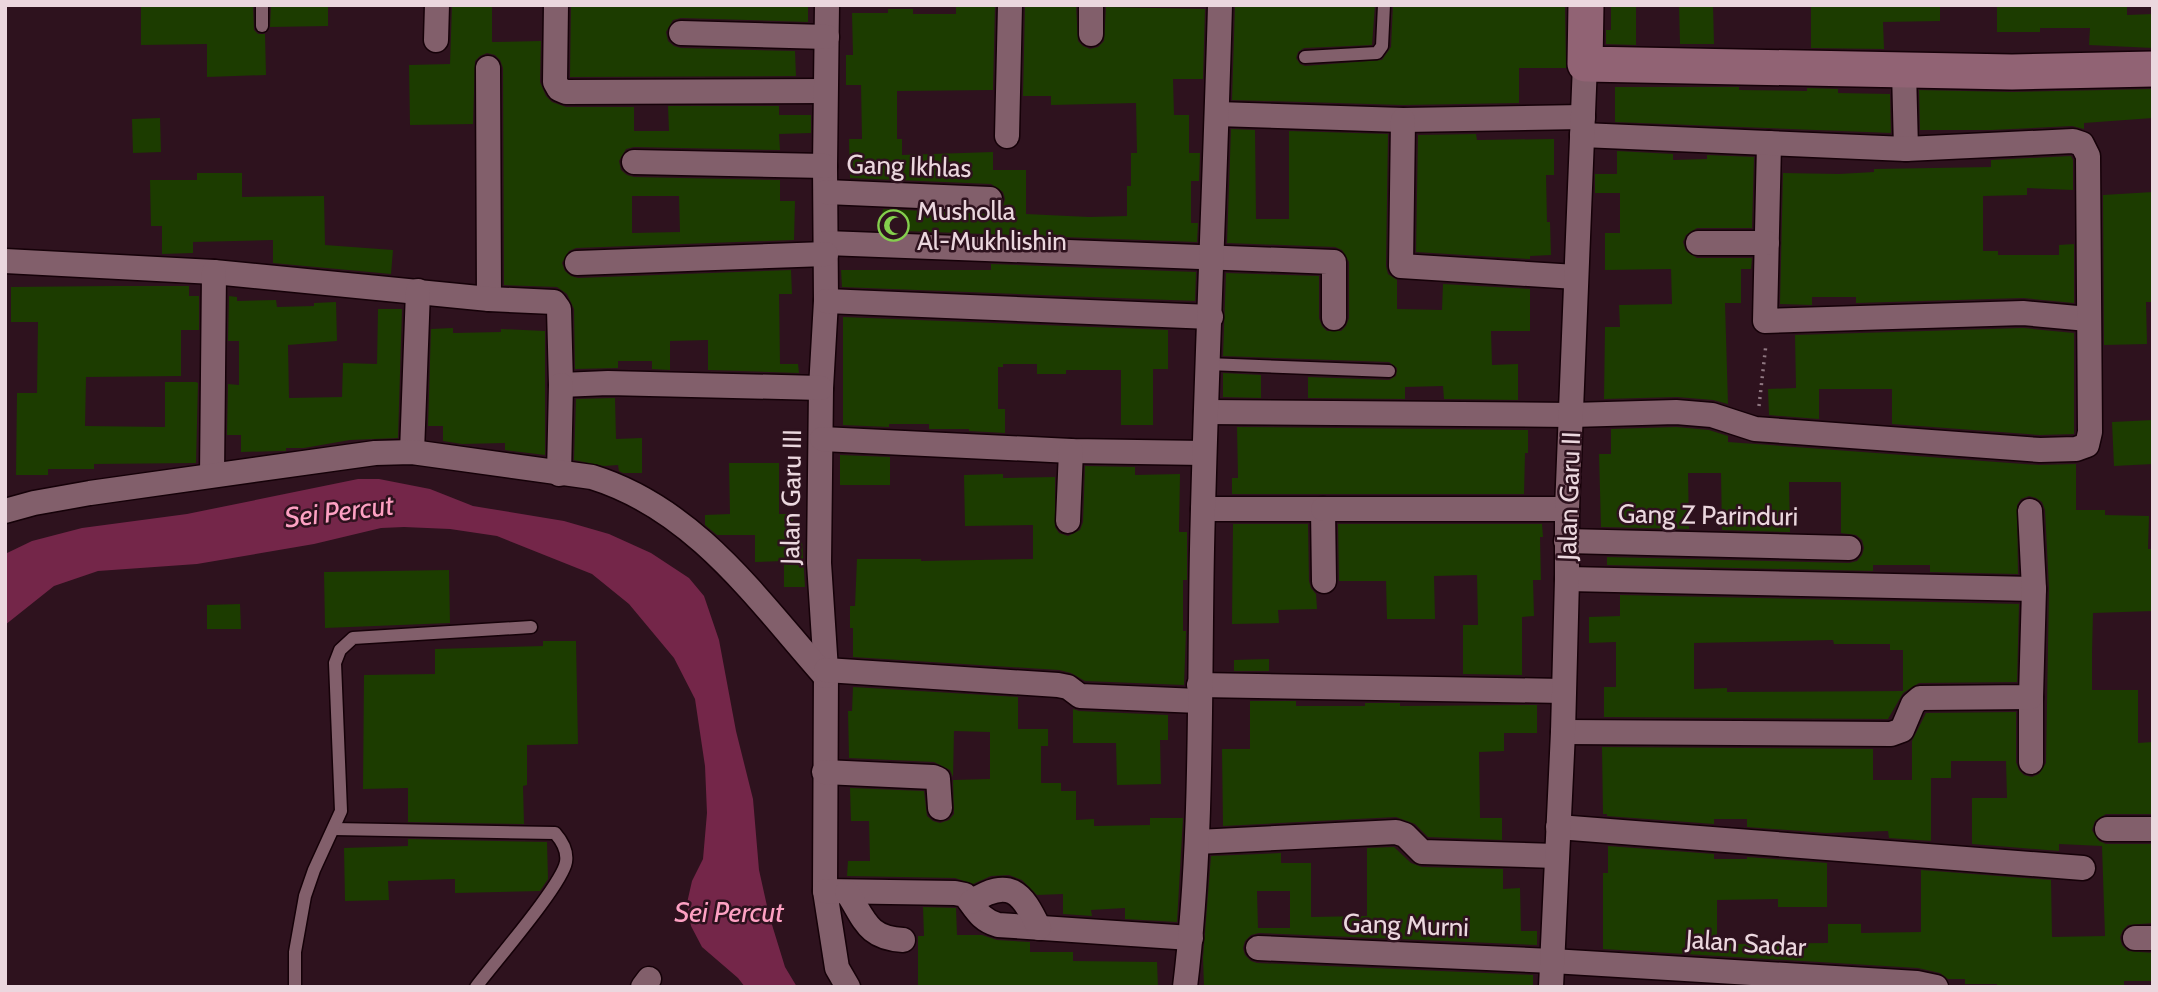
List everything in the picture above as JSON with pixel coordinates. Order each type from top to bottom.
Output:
[{"type":"street","points":[[436,40],[437,5]]},
{"type":"street","points":[[556,5],[555,82],[559,89],[566,92],[825,91]]},
{"type":"street","name":"Jalan Garu III","points":[[827,5],[826,300],[821,388],[819,563],[825,673],[824,772],[836,892],[837,968],[848,987]]},
{"type":"street","points":[[1007,136],[1010,5]]},
{"type":"street","points":[[1091,5],[1091,34]]},
{"type":"street","points":[[1185,987],[1197,842],[1204,453],[1211,317],[1220,5]]},
{"type":"street","name":"Jalan Garu II","points":[[1552,987],[1563,732],[1567,509],[1586,5]]},
{"type":"street","points":[[681,33],[827,37]]},
{"type":"street","points":[[1585,64],[2012,72],[2153,69]]},
{"type":"street","points":[[488,68],[489,299]]},
{"type":"street","points":[[1905,71],[1906,149]]},
{"type":"street","points":[[1206,412],[1572,415],[1694,412],[1755,429],[2039,450],[2084,447],[2090,432],[2088,156],[2082,144],[2073,141],[1906,149],[1769,143],[1583,126],[1217,114]]},
{"type":"street","points":[[1403,120],[1401,266],[1576,277]]},
{"type":"street","points":[[1769,143],[1765,321],[2023,313],[2088,319]]},
{"type":"street","points":[[634,162],[825,166]]},
{"type":"street","name":"Gang Ikhlas","points":[[826,192],[990,199]]},
{"type":"street","points":[[1698,243],[1768,243]]},
{"type":"street","points":[[577,263],[826,248],[1334,262],[1334,318]]},
{"type":"street","points":[[5,281],[5,261],[214,272],[489,299],[554,302],[557,304],[561,385],[559,474]]},
{"type":"street","points":[[212,475],[214,272]]},
{"type":"street","points":[[412,452],[418,291]]},
{"type":"street","points":[[826,300],[1211,317]]},
{"type":"street","points":[[561,385],[608,383],[821,388]]},
{"type":"street","points":[[822,439],[1071,451],[1204,453]]},
{"type":"street","points":[[1068,521],[1071,451]]},
{"type":"street","points":[[5,512],[34,503],[212,475],[375,453],[412,452],[592,477],[619,485],[660,508],[708,545],[825,673],[1058,685],[1068,687],[1080,696],[1563,691]]},
{"type":"street","points":[[1203,509],[1567,509]]},
{"type":"street","points":[[1323,509],[1324,581]]},
{"type":"street","points":[[2030,511],[2034,589],[2031,762]]},
{"type":"street","name":"Gang Z Parinduri","points":[[1566,541],[1849,548]]},
{"type":"street","points":[[1567,579],[2034,589]]},
{"type":"street","points":[[1563,732],[1891,734],[1902,730],[1913,704],[1920,698],[2031,697]]},
{"type":"street","points":[[824,772],[933,777],[938,779],[940,808]]},
{"type":"street","points":[[1558,827],[2082,868]]},
{"type":"street","points":[[2107,829],[2153,829]]},
{"type":"street","points":[[1197,842],[1396,832],[1405,835],[1422,852],[1556,856]]},
{"type":"street","points":[[971,902],[997,890],[1016,892],[1027,902],[1040,928]]},
{"type":"street","points":[[836,892],[955,893],[965,895],[986,922],[998,925],[1191,938]]},
{"type":"street","points":[[836,892],[875,934],[886,939],[903,940]]},
{"type":"street","name":"Gang Murni","points":[[1258,948],[1552,961]]},
{"type":"street","name":"Jalan Sadar","points":[[1552,961],[1917,983],[1936,987]]},
{"type":"lane","points":[[262,5],[262,26]]},
{"type":"lane","points":[[1305,57],[1377,53],[1382,46],[1384,5]]},
{"type":"lane","points":[[1207,364],[1389,371]]},
{"type":"lane","points":[[295,987],[295,952],[305,896],[341,811],[335,663],[340,650],[353,638],[531,627]]},
{"type":"lane","points":[[334,829],[555,833],[564,844],[566,863],[556,883],[476,987]]},
{"type":"path","points":[[1755,429],[1766,349],[1765,321]]},
{"type":"water","name":"Sei Percut","points":[[358,479],[379,479],[430,489],[473,506],[564,521],[609,534],[651,553],[689,578],[704,596],[719,640],[736,731],[753,799],[759,870],[769,915],[785,967],[797,987],[745,987],[702,947],[691,926],[687,903],[692,881],[703,859],[707,813],[705,766],[695,699],[674,658],[629,604],[592,574],[497,536],[450,529],[381,528],[314,544],[197,564],[98,571],[54,586],[5,625],[5,554],[32,541],[82,528],[187,514]]},
{"type":"building","points":[[141,5],[253,5],[254,30],[258,34],[265,34],[266,75],[207,77],[207,44],[141,45]]},
{"type":"building","points":[[271,5],[328,5],[328,26],[270,27]]},
{"type":"building","points":[[452,5],[492,5],[492,42],[541,41],[540,82],[552,102],[566,107],[634,107],[634,131],[669,131],[668,106],[779,106],[779,115],[811,115],[811,133],[779,134],[780,150],[634,147],[626,149],[619,161],[621,170],[634,177],[780,180],[780,201],[795,201],[794,240],[576,248],[569,251],[562,263],[565,271],[578,278],[791,270],[792,294],[779,294],[780,364],[798,364],[799,373],[708,370],[708,340],[670,341],[670,370],[652,369],[652,361],[618,361],[618,368],[575,369],[574,309],[567,294],[557,287],[504,285],[503,68],[500,60],[487,53],[475,61],[473,124],[410,125],[409,65],[450,64]],"holes":[[[632,196],[679,196],[680,232],[632,233]]]},
{"type":"building","points":[[571,5],[808,5],[808,22],[681,18],[673,20],[666,32],[668,41],[681,48],[795,51],[796,76],[570,77]]},
{"type":"building","points":[[956,5],[995,5],[993,90],[897,91],[897,139],[902,139],[902,155],[993,152],[993,170],[1026,170],[1026,214],[1089,217],[1127,216],[1131,153],[1137,153],[1136,103],[1051,105],[1051,96],[1023,96],[1025,5],[1076,5],[1078,41],[1090,49],[1098,47],[1104,41],[1106,7],[1205,9],[1203,79],[1173,79],[1174,115],[1189,115],[1189,153],[1200,153],[1199,181],[1191,181],[1191,223],[1198,223],[1197,242],[879,230],[883,209],[989,214],[997,212],[1003,206],[1003,192],[991,184],[850,178],[849,139],[862,139],[861,85],[846,85],[846,55],[853,55],[852,13],[888,13],[888,9],[913,9],[913,14],[956,14]]},
{"type":"building","points":[[1235,5],[1375,5],[1372,45],[1304,48],[1298,52],[1296,58],[1305,66],[1382,60],[1391,47],[1393,5],[1565,5],[1566,68],[1519,68],[1519,103],[1403,105],[1232,100]]},
{"type":"building","points":[[1611,5],[1636,5],[1636,45],[1606,44],[1606,30],[1611,30]]},
{"type":"building","points":[[1679,5],[1713,5],[1714,44],[1680,44]]},
{"type":"building","points":[[1811,5],[1940,5],[1940,21],[1883,22],[1884,49],[1811,48]]},
{"type":"building","points":[[1997,5],[2127,5],[2127,15],[2153,14],[2153,48],[2089,45],[2090,28],[2040,28],[2040,32],[1997,32]]},
{"type":"building","points":[[1615,87],[1739,87],[1739,90],[1807,91],[1807,88],[1838,89],[1838,93],[1890,94],[1891,133],[1615,122]]},
{"type":"building","points":[[2153,89],[2153,118],[2084,123],[2084,129],[2072,126],[1920,130],[1919,90],[2012,92]]},
{"type":"building","points":[[160,118],[161,152],[133,153],[132,119]]},
{"type":"building","points":[[1231,129],[1255,130],[1256,219],[1289,219],[1289,131],[1388,134],[1386,266],[1388,274],[1397,280],[1397,309],[1442,310],[1443,284],[1530,289],[1530,331],[1491,331],[1492,365],[1518,364],[1518,400],[1444,399],[1443,386],[1405,387],[1405,399],[1308,398],[1308,377],[1389,380],[1396,376],[1397,368],[1389,362],[1223,356],[1226,273],[1319,276],[1319,318],[1322,326],[1327,331],[1341,331],[1349,318],[1349,262],[1342,250],[1335,247],[1227,243]]},
{"type":"building","points":[[1476,134],[1477,140],[1554,139],[1554,175],[1546,175],[1551,255],[1530,256],[1530,259],[1416,252],[1418,135]]},
{"type":"building","points":[[1617,151],[1673,154],[1673,160],[1707,159],[1707,155],[1754,157],[1752,228],[1697,228],[1686,235],[1683,242],[1686,251],[1697,258],[1752,258],[1751,269],[1741,269],[1741,303],[1725,303],[1728,404],[1677,397],[1604,399],[1605,327],[1620,327],[1619,305],[1672,304],[1671,269],[1605,270],[1605,233],[1620,233],[1620,193],[1595,193],[1595,174],[1617,174]]},
{"type":"building","points":[[2071,156],[2073,190],[2027,188],[2027,195],[1983,196],[1983,251],[1998,251],[1998,255],[2059,255],[2059,245],[2074,244],[2074,303],[2023,298],[1856,303],[1856,297],[1812,297],[1812,305],[1780,304],[1783,173],[1839,174],[1874,172],[1874,169],[1991,167],[1991,160]]},
{"type":"building","points":[[197,173],[242,173],[242,197],[324,196],[325,245],[393,250],[391,274],[273,263],[273,240],[193,242],[193,253],[162,254],[162,226],[151,226],[150,180],[197,180]]},
{"type":"building","points":[[2153,192],[2153,302],[2146,302],[2147,344],[2104,345],[2103,195]]},
{"type":"building","points":[[991,264],[1196,272],[1195,301],[842,287],[841,270],[991,270]]},
{"type":"building","points":[[189,286],[189,296],[199,296],[199,330],[181,330],[181,376],[86,377],[85,426],[165,427],[165,382],[196,382],[196,463],[94,464],[94,469],[48,469],[48,475],[16,475],[17,393],[37,393],[38,322],[11,322],[11,287]]},
{"type":"building","points":[[229,296],[237,297],[237,301],[276,300],[277,307],[314,306],[314,303],[336,302],[337,341],[288,345],[289,398],[342,397],[343,363],[377,364],[378,309],[402,309],[398,438],[350,440],[304,448],[286,448],[286,451],[241,452],[241,435],[227,435],[228,384],[239,385],[239,341],[228,341]]},
{"type":"building","points":[[843,317],[1168,330],[1168,369],[1153,369],[1153,425],[1121,425],[1121,370],[1066,370],[1066,374],[1037,374],[1037,364],[1003,364],[1003,367],[998,367],[998,409],[1005,409],[1005,433],[969,429],[929,429],[929,424],[889,424],[889,427],[843,425]]},
{"type":"building","points":[[453,328],[453,333],[501,332],[501,329],[545,331],[545,455],[505,450],[505,443],[462,444],[443,441],[443,426],[428,426],[431,329]]},
{"type":"building","points":[[2023,328],[2074,333],[2074,434],[2040,435],[1892,424],[1892,389],[1819,389],[1819,419],[1769,415],[1768,389],[1796,388],[1795,335]]},
{"type":"building","points":[[1223,373],[1261,375],[1261,398],[1223,397]]},
{"type":"building","points":[[615,398],[616,439],[642,438],[642,473],[623,473],[619,471],[618,465],[604,466],[574,460],[576,399]]},
{"type":"building","points":[[2153,420],[2153,464],[2114,466],[2112,422]]},
{"type":"building","points":[[1237,427],[1528,430],[1524,494],[1232,494],[1232,478],[1238,478]]},
{"type":"building","points":[[1676,427],[1709,430],[1728,436],[1728,442],[2039,465],[2076,464],[2076,510],[2105,510],[2105,515],[2149,516],[2148,549],[2153,549],[2153,611],[2093,613],[2092,690],[2138,690],[2138,743],[2153,742],[2153,814],[2106,814],[2095,821],[2092,830],[2099,841],[2106,844],[2153,844],[2153,923],[2128,925],[2120,937],[2122,945],[2128,951],[2153,953],[2153,981],[2124,981],[2124,987],[1997,987],[1997,984],[1965,984],[1965,979],[1948,979],[1940,973],[1918,968],[1603,949],[1603,873],[1608,873],[1608,846],[1714,854],[1714,859],[1747,857],[1827,863],[1827,907],[1778,907],[1778,899],[1717,900],[1717,944],[1828,943],[1828,924],[1861,924],[1861,933],[1921,932],[1921,870],[2051,880],[2052,937],[2105,936],[2102,846],[2059,844],[2059,851],[1972,844],[1972,798],[2007,798],[2006,761],[1951,761],[1951,778],[1931,778],[1931,841],[1889,838],[1888,831],[1826,833],[1747,827],[1747,819],[1714,819],[1714,824],[1603,814],[1602,747],[1873,749],[1873,780],[1912,780],[1912,741],[1926,713],[2016,712],[2016,762],[2019,770],[2032,777],[2039,774],[2046,763],[2049,588],[2045,510],[2042,502],[2029,496],[2021,499],[2017,505],[2018,574],[1930,572],[1930,565],[1873,565],[1873,571],[1607,565],[1607,557],[1849,563],[1857,561],[1862,555],[1862,540],[1856,535],[1841,533],[1841,482],[1789,482],[1790,532],[1722,530],[1721,473],[1688,473],[1689,529],[1601,527],[1599,454],[1611,454],[1611,429]]},
{"type":"building","points":[[840,455],[890,457],[890,485],[840,485]]},
{"type":"building","points":[[729,463],[779,463],[779,514],[793,514],[793,541],[802,541],[805,587],[784,587],[784,561],[755,562],[755,535],[717,535],[705,525],[705,515],[730,514]]},
{"type":"building","points":[[1085,466],[1135,467],[1135,475],[1180,474],[1179,532],[1187,532],[1187,580],[1183,580],[1183,631],[1186,631],[1184,685],[1085,681],[1059,670],[853,657],[850,606],[855,606],[857,559],[1033,559],[1033,525],[965,526],[964,475],[1003,474],[1003,478],[1055,477],[1055,527],[1059,533],[1068,536],[1080,530],[1083,522]]},
{"type":"building","points":[[1233,524],[1308,524],[1309,581],[1316,594],[1317,609],[1278,610],[1279,623],[1232,624]]},
{"type":"building","points":[[1338,524],[1542,524],[1541,580],[1533,580],[1534,616],[1522,617],[1522,675],[1463,674],[1463,625],[1478,625],[1477,575],[1434,576],[1435,619],[1387,619],[1386,581],[1339,581]]},
{"type":"building","points":[[449,570],[450,623],[325,628],[324,572]]},
{"type":"building","points":[[1620,595],[2019,604],[2017,682],[1919,683],[1903,693],[1888,719],[1604,717],[1604,687],[1616,687],[1616,642],[1589,643],[1589,617],[1620,616]],"holes":[[[1833,640],[1834,644],[1890,644],[1890,650],[1903,650],[1903,691],[1727,692],[1727,688],[1694,689],[1694,643]]]},
{"type":"building","points":[[240,604],[241,629],[207,629],[207,605]]},
{"type":"building","points":[[543,641],[576,641],[578,744],[527,745],[527,785],[523,786],[524,824],[408,822],[408,788],[363,789],[364,675],[435,674],[435,649],[543,646]]},
{"type":"building","points":[[1269,659],[1269,671],[1234,671],[1234,660]]},
{"type":"building","points":[[853,687],[1018,697],[1018,729],[1048,729],[1048,746],[1041,746],[1041,783],[1061,783],[1061,791],[1076,791],[1076,820],[1094,819],[1094,826],[1150,825],[1150,818],[1183,818],[1177,922],[1125,919],[1125,908],[1091,910],[1092,916],[1063,914],[1063,894],[1037,895],[1022,880],[1009,875],[991,876],[973,884],[955,878],[847,876],[848,861],[870,861],[869,821],[851,821],[850,788],[924,791],[927,816],[940,823],[949,820],[954,814],[953,780],[990,779],[990,732],[954,731],[953,777],[950,770],[934,762],[849,758],[848,711],[852,711]]},
{"type":"building","points":[[1250,701],[1296,701],[1296,706],[1365,706],[1365,703],[1400,703],[1400,706],[1537,705],[1537,733],[1504,733],[1504,751],[1479,752],[1480,818],[1502,818],[1502,840],[1428,837],[1415,824],[1396,817],[1223,826],[1222,749],[1250,749]]},
{"type":"building","points":[[1073,709],[1168,715],[1168,740],[1160,740],[1161,784],[1117,785],[1116,743],[1073,743]]},
{"type":"building","points":[[408,839],[547,842],[548,879],[540,891],[455,893],[455,879],[388,881],[389,900],[345,901],[344,848],[408,846]]},
{"type":"building","points":[[1394,847],[1411,863],[1422,867],[1503,869],[1503,889],[1520,888],[1521,931],[1537,931],[1537,945],[1259,933],[1251,935],[1245,941],[1245,955],[1257,963],[1533,975],[1533,987],[1204,987],[1203,958],[1211,856],[1281,853],[1281,863],[1311,863],[1311,917],[1367,916],[1367,848]],"holes":[[[1257,891],[1290,891],[1290,928],[1258,928]]]},
{"type":"building","points":[[923,907],[956,908],[957,935],[982,935],[997,940],[1030,942],[1030,952],[1073,952],[1073,961],[1157,962],[1158,987],[918,985],[918,936],[924,936]]},
{"type":"place","name":"Musholla Al-Mukhlishin","points":[[894,226]]}]
